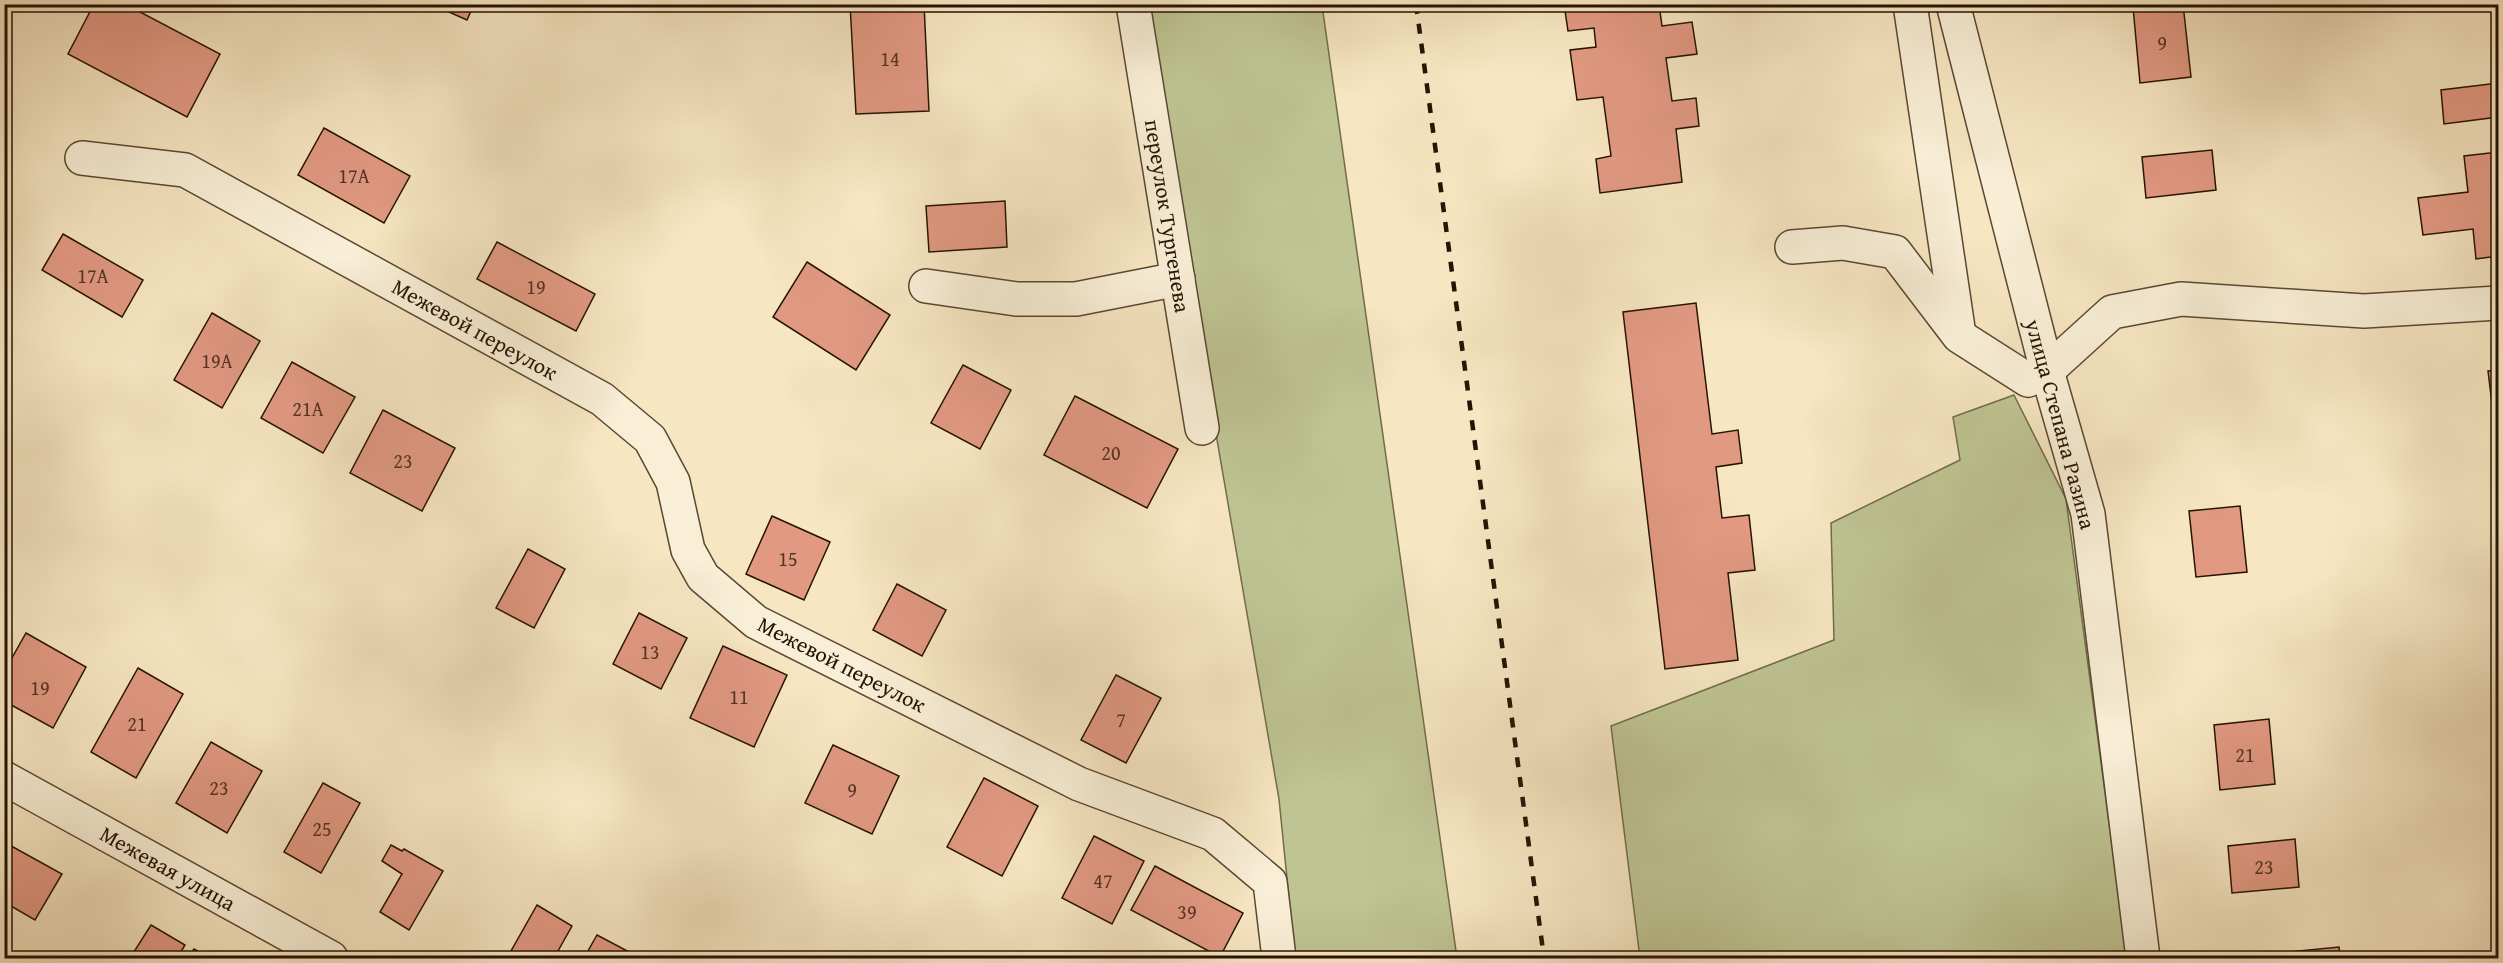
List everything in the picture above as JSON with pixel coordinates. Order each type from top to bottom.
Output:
[{"type":"street","name":"переулок Тургенева","points":[[1133,4],[1202,428]]},
{"type":"street","points":[[1910,4],[1959,336]]},
{"type":"street","name":"улица Степана Разина","points":[[1953,4],[2047,371],[2088,514],[2143,958]]},
{"type":"street","name":"Межевой переулок","points":[[82,158],[185,170],[602,399],[650,440],[673,482],[688,550],[703,578],[756,622],[1079,784],[1213,834],[1270,882],[1279,958]]},
{"type":"street","points":[[1792,247],[1843,243],[1895,252],[1959,336],[2028,380],[2047,371],[2112,312],[2181,299],[2364,311],[2499,303]]},
{"type":"street","points":[[926,286],[1016,298],[1076,299],[1178,279]]},
{"type":"street","name":"Межевая улица","points":[[4,778],[331,958]]},
{"type":"green space","points":[[1142,5],[1322,5],[1457,958],[1295,958],[1279,799]]},
{"type":"green space","points":[[2014,395],[2066,499],[2127,958],[1640,958],[1611,726],[1834,640],[1831,523],[1960,460],[1953,417]]},
{"type":"building","points":[[94,4],[125,4],[220,54],[187,117],[68,54]]},
{"type":"building","points":[[431,4],[474,4],[467,20]]},
{"type":"building","points":[[850,4],[924,4],[929,111],[856,114]]},
{"type":"building","points":[[1564,4],[1659,4],[1662,26],[1692,22],[1697,54],[1666,58],[1672,101],[1696,98],[1699,126],[1676,129],[1682,182],[1600,193],[1596,159],[1611,156],[1603,97],[1577,100],[1570,50],[1596,47],[1594,28],[1568,31]]},
{"type":"building","points":[[2183,4],[2191,77],[2140,83],[2133,7]]},
{"type":"building","points":[[2442,4],[2468,4],[2442,8]]},
{"type":"building","points":[[2498,83],[2498,117],[2444,124],[2441,90]]},
{"type":"building","points":[[324,128],[410,176],[384,223],[298,175]]},
{"type":"building","points":[[2212,150],[2216,190],[2146,198],[2142,157]]},
{"type":"building","points":[[2498,152],[2498,256],[2476,259],[2473,229],[2423,235],[2418,198],[2468,192],[2464,156]]},
{"type":"building","points":[[1005,201],[1007,247],[929,252],[926,206]]},
{"type":"building","points":[[63,234],[143,280],[122,317],[42,270]]},
{"type":"building","points":[[497,242],[595,294],[576,331],[477,279]]},
{"type":"building","points":[[807,262],[890,315],[856,370],[773,317]]},
{"type":"building","points":[[1696,303],[1712,434],[1738,430],[1742,463],[1716,467],[1722,518],[1749,515],[1755,570],[1728,573],[1738,660],[1665,669],[1623,312]]},
{"type":"building","points":[[212,313],[260,341],[222,408],[174,380]]},
{"type":"building","points":[[292,362],[355,397],[323,453],[261,418]]},
{"type":"building","points":[[963,365],[1011,390],[980,449],[931,423]]},
{"type":"building","points":[[2498,370],[2498,429],[2495,429],[2488,371]]},
{"type":"building","points":[[1075,396],[1178,449],[1147,508],[1044,455]]},
{"type":"building","points":[[383,410],[455,448],[422,511],[350,473]]},
{"type":"building","points":[[2496,502],[2498,502],[2498,527]]},
{"type":"building","points":[[2240,506],[2247,572],[2196,577],[2189,511]]},
{"type":"building","points":[[772,516],[830,542],[804,600],[746,574]]},
{"type":"building","points":[[528,549],[565,569],[534,628],[496,608]]},
{"type":"building","points":[[897,584],[946,610],[922,656],[873,630]]},
{"type":"building","points":[[639,613],[687,638],[661,689],[613,664]]},
{"type":"building","points":[[26,633],[86,667],[53,728],[4,701],[4,672]]},
{"type":"building","points":[[723,646],[787,675],[754,747],[690,718]]},
{"type":"building","points":[[138,668],[183,694],[136,778],[91,752]]},
{"type":"building","points":[[1116,675],[1161,698],[1126,763],[1081,740]]},
{"type":"building","points":[[2269,719],[2275,784],[2220,790],[2214,725]]},
{"type":"building","points":[[211,742],[262,771],[227,833],[176,803]]},
{"type":"building","points":[[833,745],[899,776],[872,834],[805,803]]},
{"type":"building","points":[[984,778],[1038,806],[1002,876],[947,847]]},
{"type":"building","points":[[323,783],[360,803],[321,873],[284,852]]},
{"type":"building","points":[[1094,836],[1144,861],[1112,924],[1062,898]]},
{"type":"building","points":[[2295,839],[2299,887],[2232,893],[2228,846]]},
{"type":"building","points":[[4,842],[62,874],[35,920],[4,902]]},
{"type":"building","points":[[391,845],[402,851],[404,849],[443,871],[409,930],[380,912],[402,874],[382,861]]},
{"type":"building","points":[[1155,866],[1243,913],[1220,957],[1131,910]]},
{"type":"building","points":[[537,905],[572,926],[554,958],[507,958]]},
{"type":"building","points":[[151,925],[185,945],[177,958],[130,958]]},
{"type":"building","points":[[597,935],[633,954],[630,958],[584,958]]},
{"type":"building","points":[[2339,947],[2340,958],[2240,958],[2240,957]]},
{"type":"building","points":[[194,949],[210,958],[188,958]]},
{"type":"railway","points":[[1416,4],[1544,958]]}]
